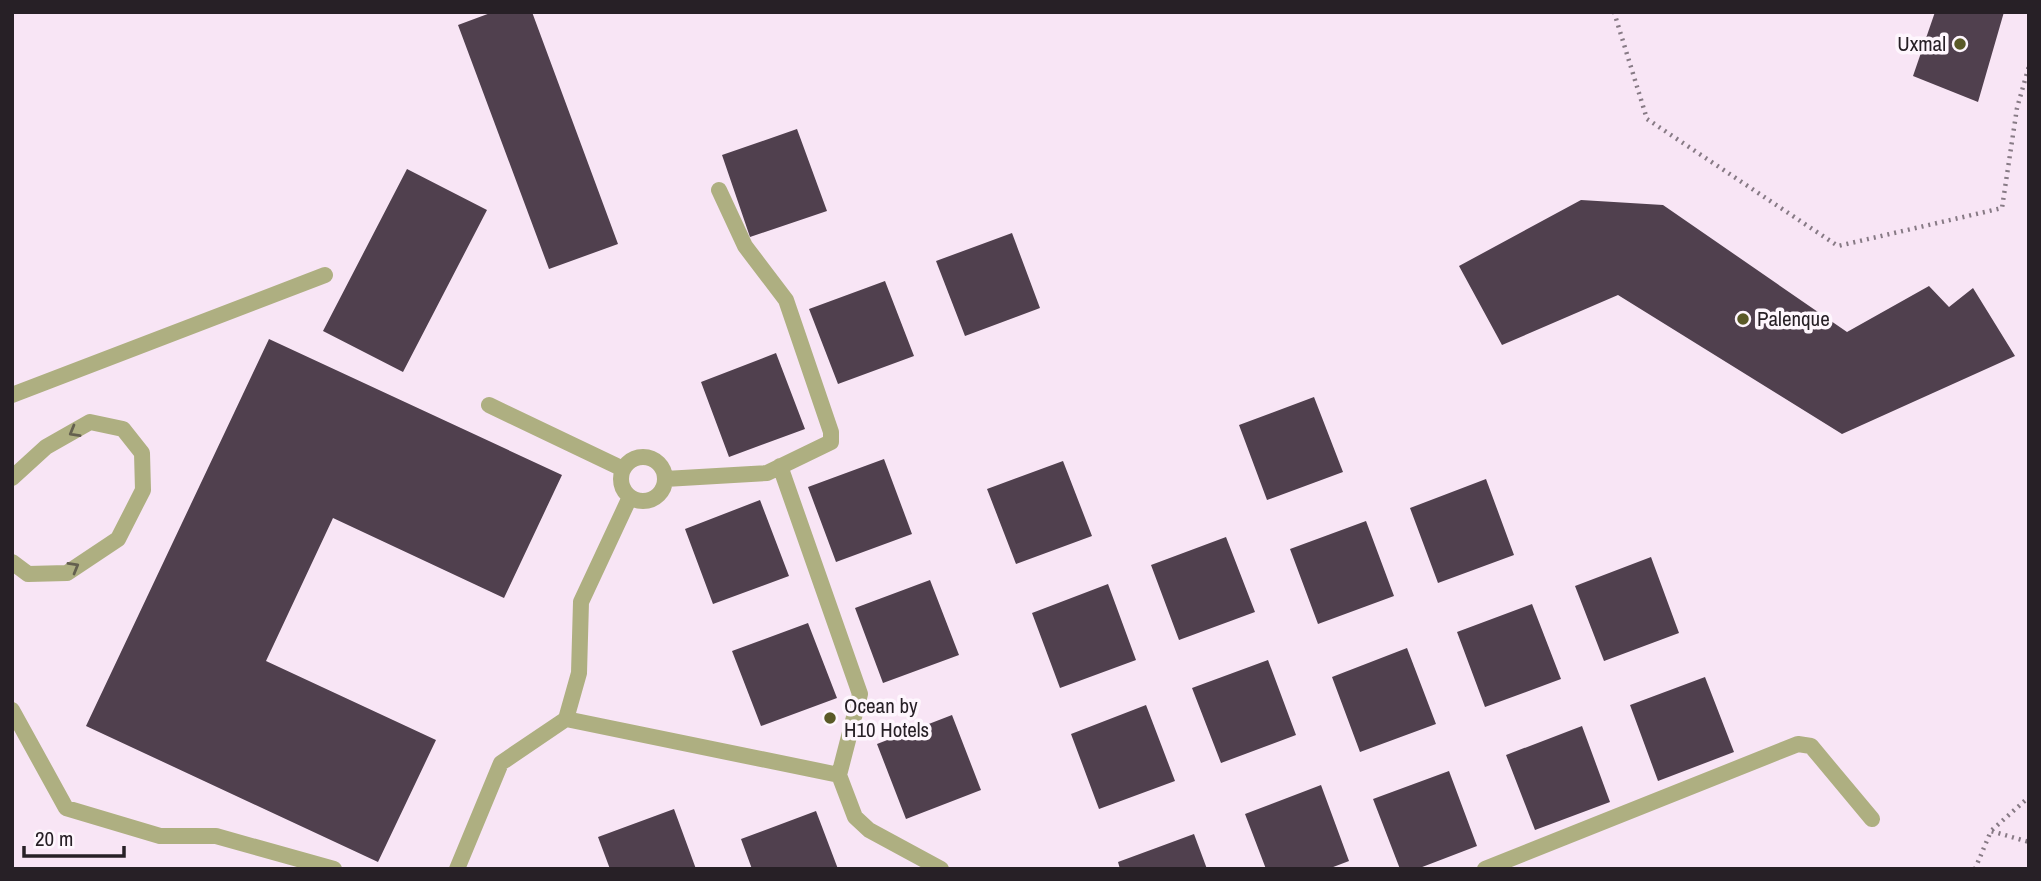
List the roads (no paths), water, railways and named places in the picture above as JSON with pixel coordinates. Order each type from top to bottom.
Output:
[{"type":"lane","points":[[665,479],[767,473],[831,442],[831,432],[786,300],[746,246],[719,190]]},
{"type":"lane","points":[[12,395],[325,275]]},
{"type":"lane","points":[[489,405],[623,469]]},
{"type":"lane","points":[[12,478],[46,447],[90,422],[123,429],[142,453],[143,491],[118,538],[67,573],[28,574],[12,562]]},
{"type":"lane","points":[[648,457],[657,461],[663,469],[665,479],[657,496],[638,500],[630,497],[623,488],[621,479],[623,469],[629,461],[648,457]]},
{"type":"lane","points":[[780,466],[860,694],[839,775],[855,817],[869,830],[941,869]]},
{"type":"lane","points":[[457,869],[501,763],[566,719],[579,673],[581,601],[630,497]]},
{"type":"lane","points":[[12,710],[66,808],[160,836],[216,836],[334,869]]},
{"type":"lane","points":[[566,719],[839,775]]},
{"type":"lane","points":[[1485,869],[1798,744],[1811,746],[1872,819]]},
{"type":"place","name":"Uxmal","points":[[1960,44]]},
{"type":"place","name":"Palenque","points":[[1743,319]]},
{"type":"place","name":"Ocean by H10 Hotels","points":[[830,718]]}]
